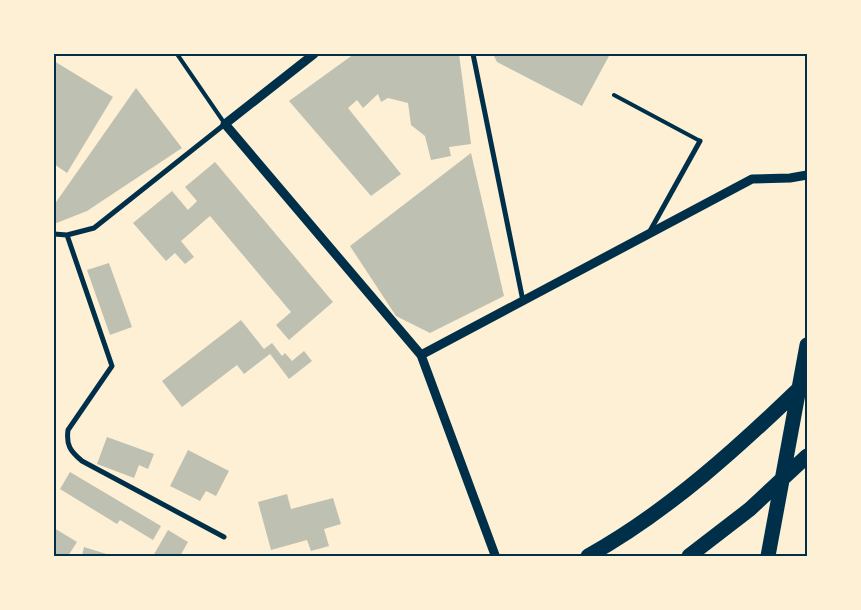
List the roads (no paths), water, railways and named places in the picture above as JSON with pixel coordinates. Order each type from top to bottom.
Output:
[{"type":"highway","points":[[768,556],[807,345]]},
{"type":"highway","points":[[588,556],[681,493],[768,419],[807,381]]},
{"type":"highway","points":[[689,556],[750,509],[807,456]]},
{"type":"street","points":[[54,234],[67,235],[94,228],[314,54]]},
{"type":"street","points":[[473,54],[523,301]]},
{"type":"street","points":[[225,124],[421,355],[495,555]]},
{"type":"street","points":[[649,234],[700,141]]},
{"type":"street","points":[[421,355],[752,179],[807,176]]},
{"type":"street","points":[[67,235],[112,366],[68,430],[66,441],[71,452],[82,461],[224,537]]},
{"type":"lane","points":[[177,54],[225,124]]},
{"type":"lane","points":[[614,95],[700,141]]}]
